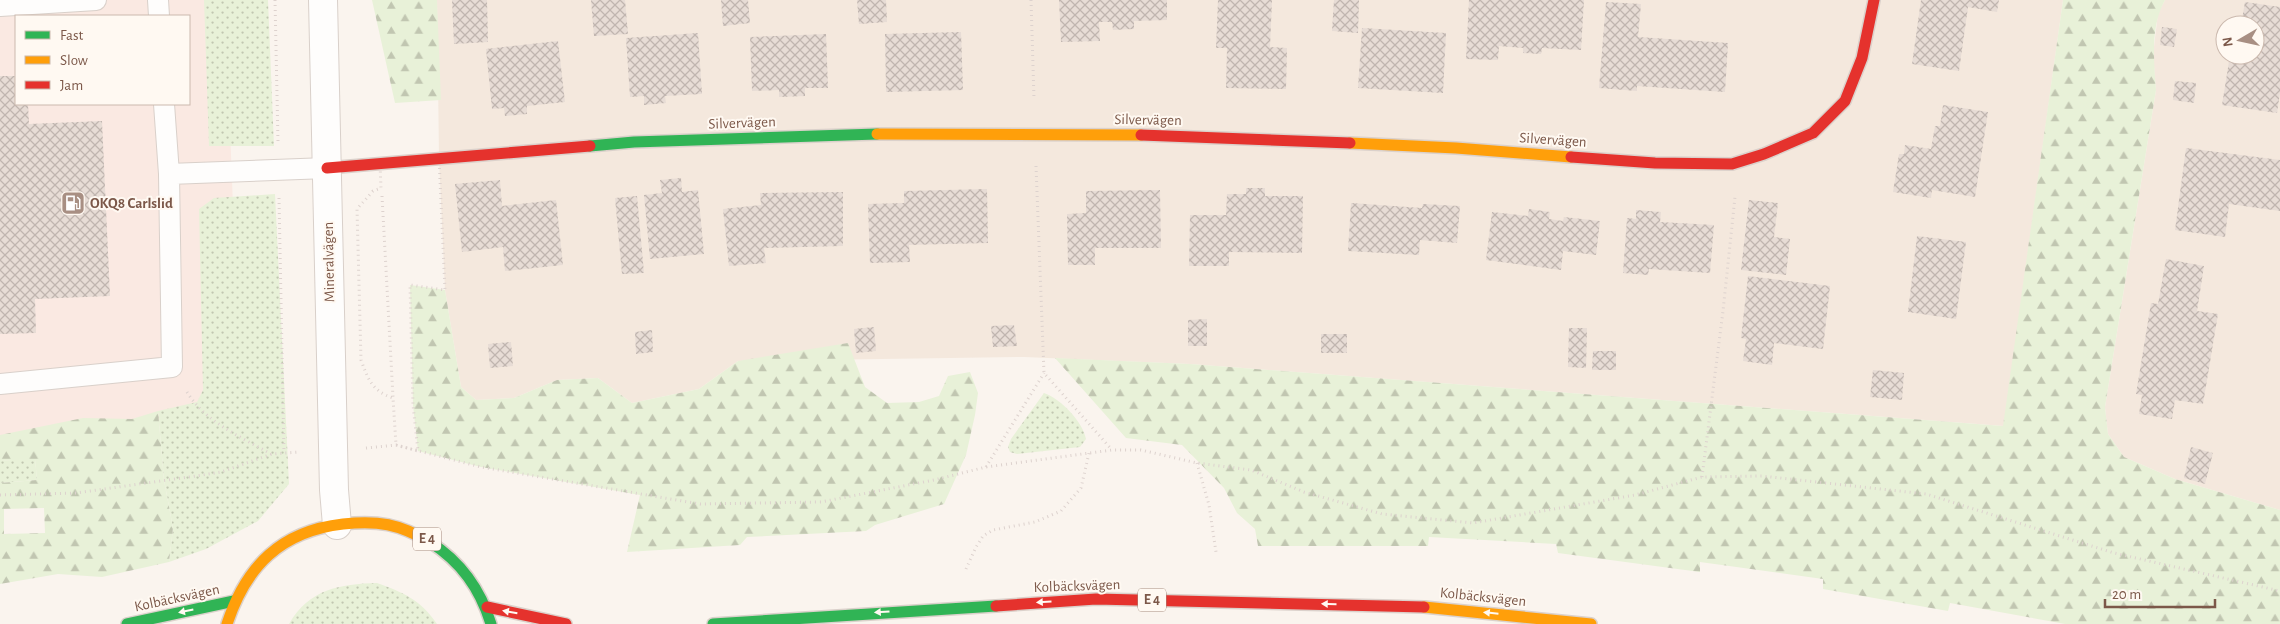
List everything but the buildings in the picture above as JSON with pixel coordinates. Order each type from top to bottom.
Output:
[{"type":"main road","name":"Silvervägen","points":[[439,158],[634,142],[860,134],[1035,133],[1178,136],[1446,147],[1655,163],[1732,164],[1764,154],[1813,132],[1844,102],[1862,58],[1874,0]]},
{"type":"main road","points":[[327,168],[380,163]]},
{"type":"main road","name":"E 4","points":[[227,624],[234,601],[251,574],[279,546],[318,526],[373,521],[418,534],[450,554],[470,576],[487,608],[491,624]]},
{"type":"main road","name":"Kolbäcksvägen","points":[[713,624],[1096,599],[1430,607],[1592,624]]},
{"type":"main road","name":"Kolbäcksvägen","points":[[126,624],[234,601]]},
{"type":"main road","points":[[487,608],[566,624]]},
{"type":"street","name":"Mineralvägen","points":[[323,0],[337,524]]},
{"type":"lane","points":[[3,4],[96,0]]},
{"type":"lane","points":[[158,0],[159,15]]},
{"type":"lane","points":[[0,384],[172,367],[168,174],[164,105]]},
{"type":"lane","points":[[168,174],[327,168]]},
{"type":"path","points":[[274,0],[284,453]]},
{"type":"path","points":[[986,467],[1044,373],[1031,0]]},
{"type":"path","points":[[396,445],[380,163],[439,158],[445,290],[410,286],[412,405],[418,451]]},
{"type":"path","points":[[1702,477],[1735,202],[1732,164]]},
{"type":"path","points":[[381,188],[373,190],[357,209],[361,360],[367,378],[380,394],[393,398]]},
{"type":"path","points":[[172,367],[195,406],[228,431],[272,454]]},
{"type":"path","points":[[1044,373],[1112,450]]},
{"type":"path","points":[[0,494],[76,492],[221,472],[272,454],[396,445],[481,467],[700,504],[821,502],[934,480],[986,467],[1112,450],[1141,450],[1197,463],[1251,470],[1304,492],[1382,514],[1473,523],[1635,495],[1702,477],[1762,476],[1926,494],[2114,553],[2280,591]]},
{"type":"path","points":[[966,569],[976,547],[988,533],[1034,522],[1061,510],[1081,488],[1089,453]]},
{"type":"path","points":[[1197,463],[1209,505],[1216,552]]},
{"type":"shaded area","points":[[0,0],[225,0],[241,412],[0,452]]},
{"type":"shaded area","points":[[437,0],[2063,0],[2004,426],[1190,364],[1024,357],[738,361],[699,389],[632,403],[598,378],[557,380],[514,398],[476,400],[461,387],[445,290],[439,158]]},
{"type":"shaded area","points":[[2165,0],[2280,0],[2280,510],[2175,479],[2124,457],[2108,434],[2105,407],[2156,90],[2153,55],[2158,13]]},
{"type":"green space","points":[[204,0],[268,0],[274,146],[209,146]]},
{"type":"green space","points":[[372,0],[437,0],[441,100],[395,103]]},
{"type":"green space","points":[[2063,0],[2165,0],[2160,10],[2155,32],[2156,90],[2105,407],[2108,434],[2124,457],[2175,479],[2280,510],[2280,624],[2065,624],[1950,603],[1948,611],[1823,589],[1823,579],[1700,562],[1700,572],[1558,553],[1556,544],[1429,537],[1428,546],[1258,546],[1255,529],[1237,513],[1224,488],[1182,445],[1126,438],[1055,358],[1190,364],[2003,426]]},
{"type":"green space","points":[[275,194],[289,484],[258,521],[206,549],[169,562],[173,528],[164,480],[158,411],[197,402],[203,390],[199,209],[214,198]]},
{"type":"green space","points":[[410,285],[445,290],[461,387],[476,400],[514,398],[557,380],[598,378],[632,403],[699,389],[738,361],[848,343],[865,387],[887,403],[919,402],[939,396],[948,376],[970,372],[978,393],[966,455],[944,504],[875,525],[866,531],[747,537],[740,545],[627,552],[640,495],[481,467],[418,451],[413,405]]},
{"type":"green space","points":[[1044,393],[1064,405],[1076,418],[1086,439],[1080,447],[1017,454],[1010,452],[1008,447],[1011,439]]},
{"type":"green space","points":[[158,411],[164,480],[173,528],[169,562],[102,577],[58,574],[0,584],[0,483],[37,480],[35,459],[0,461],[0,435],[83,418],[132,419]],"holes":[[[44,508],[45,533],[4,534],[4,509]]]},
{"type":"green space","points":[[35,458],[37,480],[0,483],[0,461]]},
{"type":"green space","points":[[377,583],[411,598],[431,615],[437,624],[289,624],[297,612],[316,596],[338,587]]},
{"type":"traffic: fast","points":[[590,146],[634,142],[877,134]]},
{"type":"traffic: fast","points":[[430,542],[451,558],[468,577],[481,599],[491,624]]},
{"type":"traffic: fast","points":[[127,624],[234,601]]},
{"type":"traffic: fast","points":[[713,624],[996,606]]},
{"type":"traffic: slow","points":[[877,134],[1141,135]]},
{"type":"traffic: slow","points":[[1350,143],[1456,148],[1571,157]]},
{"type":"traffic: slow","points":[[227,624],[244,585],[256,569],[284,543],[301,534],[343,524],[378,523],[398,527],[430,542]]},
{"type":"traffic: slow","points":[[1424,607],[1591,624]]},
{"type":"traffic: jam","points":[[1571,157],[1655,163],[1732,164],[1764,154],[1813,133],[1845,101],[1862,58],[1874,0]]},
{"type":"traffic: jam","points":[[1141,135],[1350,143]]},
{"type":"traffic: jam","points":[[327,168],[590,146]]},
{"type":"traffic: jam","points":[[996,606],[1096,599],[1424,607]]},
{"type":"traffic: jam","points":[[487,607],[566,624]]},
{"type":"place","name":"OKQ8 Carlslid","points":[[73,203]]}]
